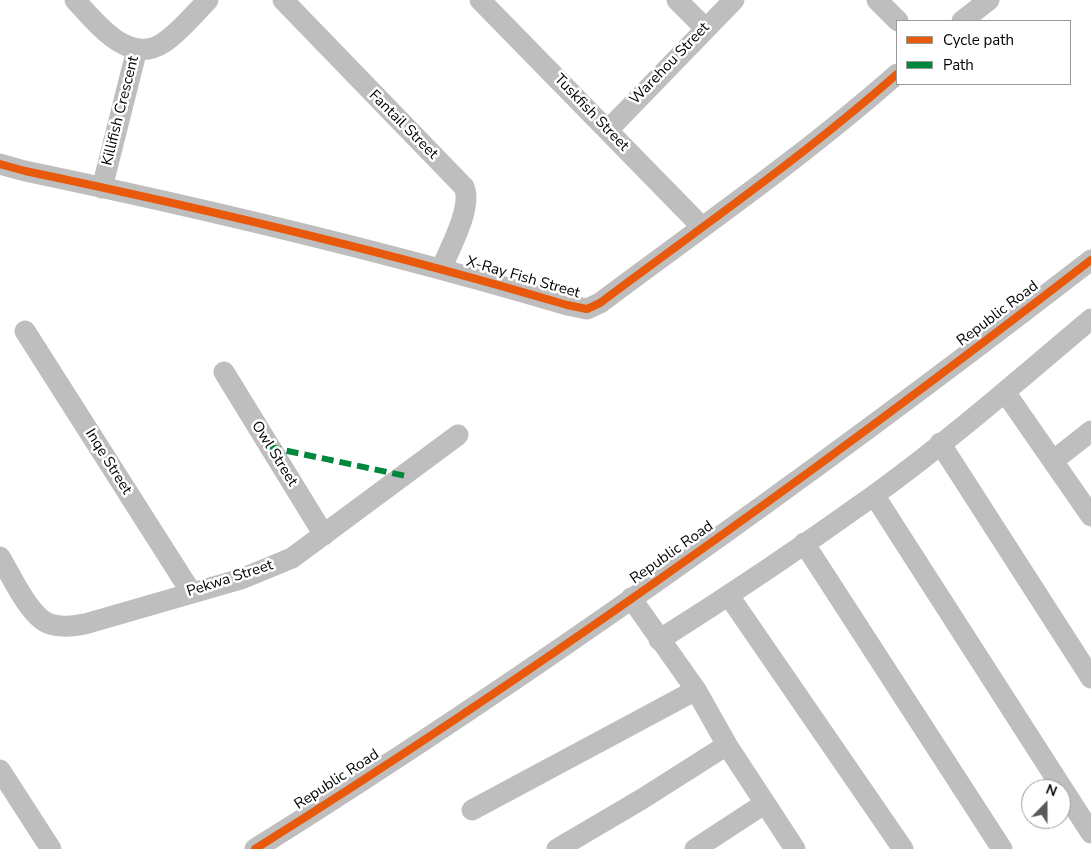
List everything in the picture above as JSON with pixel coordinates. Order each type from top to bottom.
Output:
[{"type":"street","points":[[74,0],[110,36],[137,48],[150,48],[164,43],[208,0]]},
{"type":"street","name":"Fantail Street","points":[[283,0],[464,187],[466,197],[461,222],[441,269]]},
{"type":"street","name":"Tuskfish Street","points":[[480,0],[702,226]]},
{"type":"street","points":[[677,0],[705,28]]},
{"type":"street","name":"Warehou Street","points":[[608,130],[734,0]]},
{"type":"street","points":[[877,0],[897,20]]},
{"type":"street","points":[[963,20],[989,0]]},
{"type":"street","name":"Killifish Crescent","points":[[102,188],[137,48]]},
{"type":"street","name":"X-Ray Fish Street","points":[[102,188],[441,269],[566,305],[587,309],[600,303],[702,226],[731,208],[896,75]]},
{"type":"street","points":[[0,164],[102,188]]},
{"type":"street","name":"Republic Road","points":[[255,849],[406,752],[631,598],[795,482],[997,333],[1091,260]]},
{"type":"street","points":[[659,640],[729,596],[874,495],[1005,392],[1091,318]]},
{"type":"street","name":"Inqe Street","points":[[25,331],[191,592]]},
{"type":"street","name":"Owl Street","points":[[224,372],[324,535]]},
{"type":"street","points":[[1005,392],[1091,516]]},
{"type":"street","points":[[1052,461],[1091,431]]},
{"type":"street","name":"Pekwa Street","points":[[0,557],[43,621],[60,626],[85,624],[264,571],[292,558],[458,435]]},
{"type":"street","points":[[940,443],[1091,678]]},
{"type":"street","points":[[874,495],[1091,833]]},
{"type":"street","points":[[804,543],[1002,849]]},
{"type":"street","points":[[729,596],[903,849]]},
{"type":"street","points":[[631,598],[696,690],[727,745],[795,849]]},
{"type":"street","points":[[472,810],[696,690]]},
{"type":"street","points":[[557,849],[642,799],[727,745]]},
{"type":"street","points":[[0,770],[51,849]]},
{"type":"street","points":[[695,849],[764,804]]},
{"type":"marked path","points":[[269,447],[406,476]]},
{"type":"cycle path","points":[[0,164],[297,232],[587,309],[600,303],[751,192],[896,75]]},
{"type":"cycle path","points":[[255,849],[470,710],[680,565],[888,414],[1091,260]]}]
